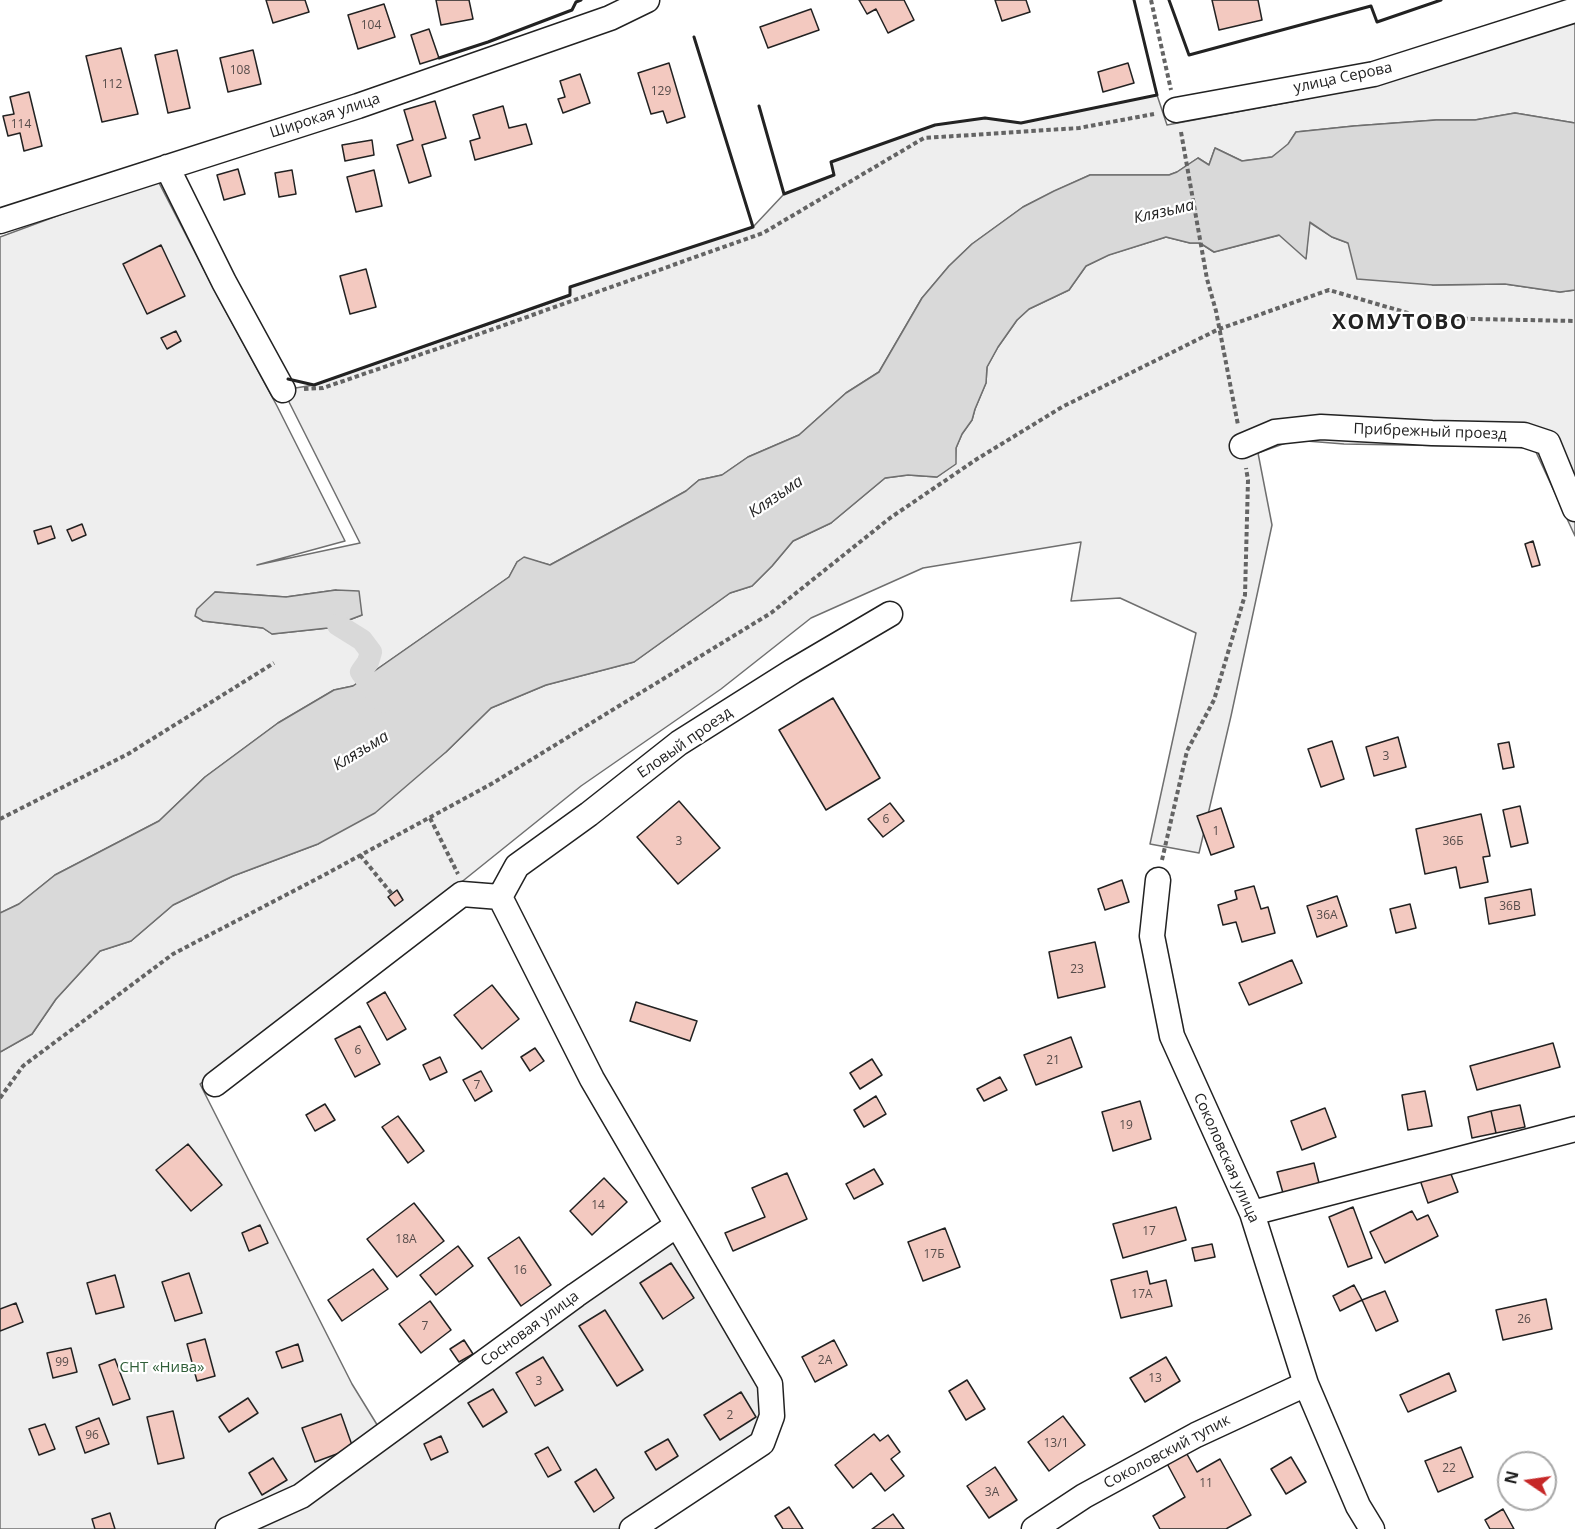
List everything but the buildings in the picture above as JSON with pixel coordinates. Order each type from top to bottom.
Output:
[{"type":"street","name":"Широкая улица","points":[[0,221],[358,106],[609,18],[647,0]]},
{"type":"street","name":"улица Серова","points":[[1176,110],[1374,75],[1575,10]]},
{"type":"street","points":[[166,167],[224,282],[283,390]]},
{"type":"street","name":"Прибрежный проезд","points":[[1242,446],[1275,432],[1321,428],[1524,435],[1548,443],[1575,509]]},
{"type":"street","name":"Еловый проезд","points":[[500,897],[517,866],[589,814],[679,743],[793,671],[890,614]]},
{"type":"street","name":"Соколовская улица","points":[[1158,880],[1152,936],[1172,1036],[1252,1213],[1306,1384],[1358,1506],[1372,1529]]},
{"type":"street","points":[[215,1084],[462,894],[500,897],[592,1079],[770,1384],[772,1416],[762,1443],[632,1529]]},
{"type":"street","points":[[1252,1213],[1575,1129]]},
{"type":"street","name":"Сосновая улица","points":[[228,1529],[301,1496],[576,1295],[677,1225]]},
{"type":"street","name":"Соколовский тупик","points":[[1034,1529],[1084,1496],[1196,1435],[1306,1384]]},
{"type":"path","points":[[283,390],[323,388],[763,233],[924,138],[1079,128],[1176,110],[1151,0]]},
{"type":"path","points":[[1158,880],[1187,752],[1214,700],[1245,595],[1248,480],[1207,279],[1185,152]]},
{"type":"path","points":[[0,1098],[23,1066],[173,954],[493,783],[771,613],[890,518],[977,459],[1062,408],[1219,329],[1329,290],[1425,318],[1575,321]]},
{"type":"path","points":[[0,819],[128,754],[274,663]]},
{"type":"path","points":[[430,818],[468,895]]},
{"type":"path","points":[[360,855],[392,894]]},
{"type":"green space","points":[[1575,21],[1575,123],[1515,113],[1475,120],[1436,120],[1296,132],[1288,145],[1272,157],[1242,161],[1215,148],[1209,165],[1198,158],[1169,175],[1090,175],[1023,207],[972,244],[949,266],[922,298],[879,372],[846,393],[799,435],[748,457],[722,475],[699,480],[686,491],[550,565],[524,558],[517,562],[509,577],[353,686],[334,690],[278,723],[205,777],[159,821],[55,875],[19,904],[0,913],[0,237],[157,179],[277,406],[345,541],[257,565],[360,543],[283,390],[314,385],[570,296],[570,287],[753,227],[784,194],[834,175],[831,162],[935,125],[985,118],[1021,123],[1157,95],[1167,125],[1380,83]],"holes":[[[336,590],[362,615],[328,628],[272,634],[263,628],[203,621],[215,592],[286,597]]]},
{"type":"green space","name":"СНТ «Нива»","points":[[1309,222],[1332,237],[1433,285],[1505,284],[1560,292],[1575,290],[1575,536],[1535,450],[1518,447],[1344,444],[1294,440],[1258,453],[1272,525],[1199,853],[1150,844],[1196,633],[1120,598],[1071,601],[1081,542],[923,568],[811,618],[721,689],[581,786],[464,880],[200,1084],[352,1384],[384,1436],[677,1225],[770,1384],[762,1443],[632,1529],[0,1529],[0,1052],[32,1034],[56,999],[100,951],[131,941],[173,905],[233,876],[318,844],[446,752],[491,708],[546,685],[634,662],[730,593],[752,586],[793,541],[831,523],[885,478],[908,475],[937,477],[955,464],[956,448],[972,420],[986,383],[987,367],[1017,320],[1029,309],[1069,290],[1086,266],[1108,255],[1166,237],[1200,243],[1214,252],[1280,235],[1306,258]]},
{"type":"water","name":"Клязьма","points":[[1515,113],[1575,123],[1575,290],[1560,292],[1505,284],[1433,285],[1357,279],[1348,243],[1332,237],[1310,222],[1306,259],[1279,235],[1214,252],[1200,243],[1166,237],[1109,255],[1086,266],[1069,290],[1029,309],[1017,320],[998,347],[987,367],[986,383],[972,420],[956,448],[956,464],[937,477],[908,475],[885,478],[831,523],[793,541],[752,586],[730,593],[634,662],[546,685],[491,708],[446,752],[375,813],[318,844],[233,876],[173,905],[131,941],[100,951],[56,999],[32,1034],[0,1052],[0,913],[19,904],[55,875],[159,821],[205,777],[278,723],[334,690],[353,686],[509,577],[517,562],[524,557],[550,565],[686,491],[699,480],[722,475],[748,457],[799,435],[846,393],[879,372],[922,298],[949,266],[972,244],[1023,207],[1090,175],[1169,175],[1198,158],[1209,165],[1215,148],[1242,161],[1272,157],[1288,144],[1296,132],[1436,120],[1475,120]]},
{"type":"water","points":[[336,590],[359,591],[362,615],[328,628],[272,634],[263,628],[203,621],[195,616],[197,609],[215,592],[286,597]]},
{"type":"waterway","points":[[338,625],[362,640],[371,652],[361,672],[383,702]]},
{"type":"wall","points":[[439,58],[572,10],[576,2],[581,0]]},
{"type":"wall","points":[[759,106],[784,194],[834,175],[831,162],[935,125],[985,118],[1021,123],[1157,95],[1134,0]]},
{"type":"wall","points":[[1169,0],[1189,55],[1371,6],[1377,22],[1441,0]]},
{"type":"wall","points":[[288,379],[314,385],[570,295],[570,287],[753,227],[694,37]]},
{"type":"district","name":"ХОМУТОВО","points":[[1400,323]]}]
